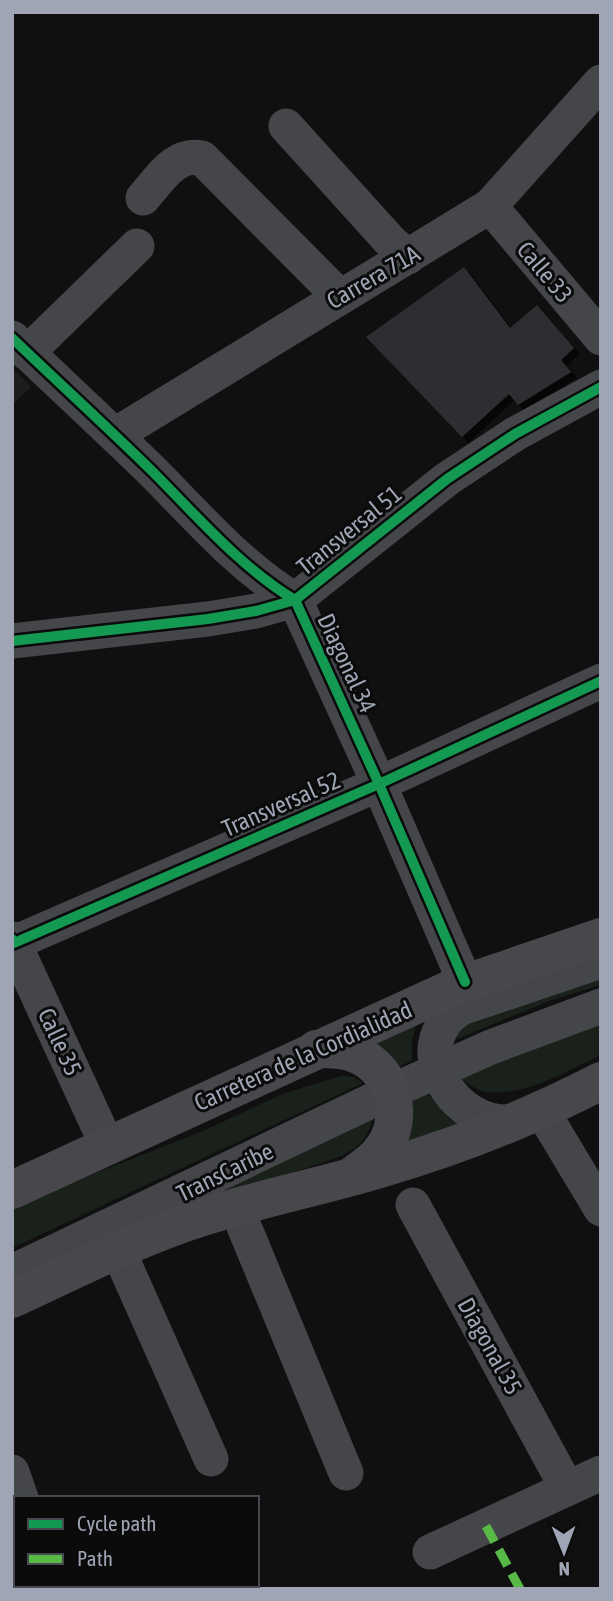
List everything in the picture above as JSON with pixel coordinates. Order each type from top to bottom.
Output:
[{"type":"highway","points":[[461,984],[601,913]]},
{"type":"highway","name":"Carretera de la Cordialidad","points":[[12,1190],[461,984],[601,937]]},
{"type":"highway","points":[[316,1049],[340,1049],[359,1055],[375,1066],[389,1086],[395,1112],[391,1133],[381,1152],[351,1177]]},
{"type":"highway","points":[[12,1299],[118,1250],[201,1218],[459,1144],[542,1111],[601,1081]]},
{"type":"street","name":"Carrera 71A","points":[[115,435],[489,206],[601,82]]},
{"type":"street","points":[[286,126],[390,241],[408,257]]},
{"type":"street","points":[[143,198],[179,159],[202,158],[339,296]]},
{"type":"street","name":"Calle 33","points":[[489,206],[601,338]]},
{"type":"street","points":[[20,345],[136,246]]},
{"type":"street","name":"Diagonal 34","points":[[20,345],[233,552],[271,585],[295,600],[379,784],[461,984]]},
{"type":"street","name":"Transversal 51","points":[[12,641],[208,620],[295,600],[447,479],[515,434],[601,387]]},
{"type":"street","name":"Transversal 52","points":[[13,941],[379,784],[601,681]]},
{"type":"street","name":"Calle 35","points":[[13,941],[107,1145]]},
{"type":"street","points":[[601,961],[461,1008],[446,1020],[440,1030],[437,1065],[445,1088],[461,1106],[482,1118],[507,1122],[542,1111],[601,1209]]},
{"type":"street","name":"TransCaribe","points":[[12,1255],[437,1065],[537,1014],[601,992]]},
{"type":"street","name":"TransCaribe","points":[[437,1065],[601,1006]]},
{"type":"street","name":"TransCaribe","points":[[12,1272],[389,1086]]},
{"type":"street","name":"Diagonal 35","points":[[413,1205],[567,1488]]},
{"type":"street","points":[[236,1207],[346,1473]]},
{"type":"street","points":[[118,1250],[211,1459]]},
{"type":"street","points":[[12,1472],[19,1496]]},
{"type":"street","points":[[430,1552],[601,1473]]},
{"type":"shaded area","points":[[12,368],[31,387],[12,405]]},
{"type":"shaded area","points":[[601,978],[601,985],[549,1001],[445,1044],[447,1030]]},
{"type":"shaded area","points":[[601,1016],[601,1055],[546,1081],[517,1090],[487,1092],[468,1084],[459,1076]]},
{"type":"shaded area","points":[[418,1018],[412,1040],[412,1060],[399,1067],[358,1044]]},
{"type":"shaded area","points":[[341,1076],[354,1077],[363,1083],[12,1248],[12,1206],[203,1131],[285,1093]]},
{"type":"shaded area","points":[[424,1090],[449,1118],[461,1126],[398,1150],[408,1097]]},
{"type":"shaded area","points":[[375,1113],[361,1142],[343,1155],[162,1215]]},
{"type":"building","points":[[464,267],[510,328],[537,305],[574,348],[561,360],[571,372],[518,405],[509,394],[462,437],[366,337]]},
{"type":"marked path","points":[[486,1526],[520,1589]]},
{"type":"cycle path","points":[[12,338],[135,454],[237,557],[295,600],[465,982]]},
{"type":"cycle path","points":[[12,641],[208,619],[256,611],[295,600],[447,479],[515,434],[601,387]]},
{"type":"cycle path","points":[[12,939],[14,943],[379,784],[601,681]]}]
